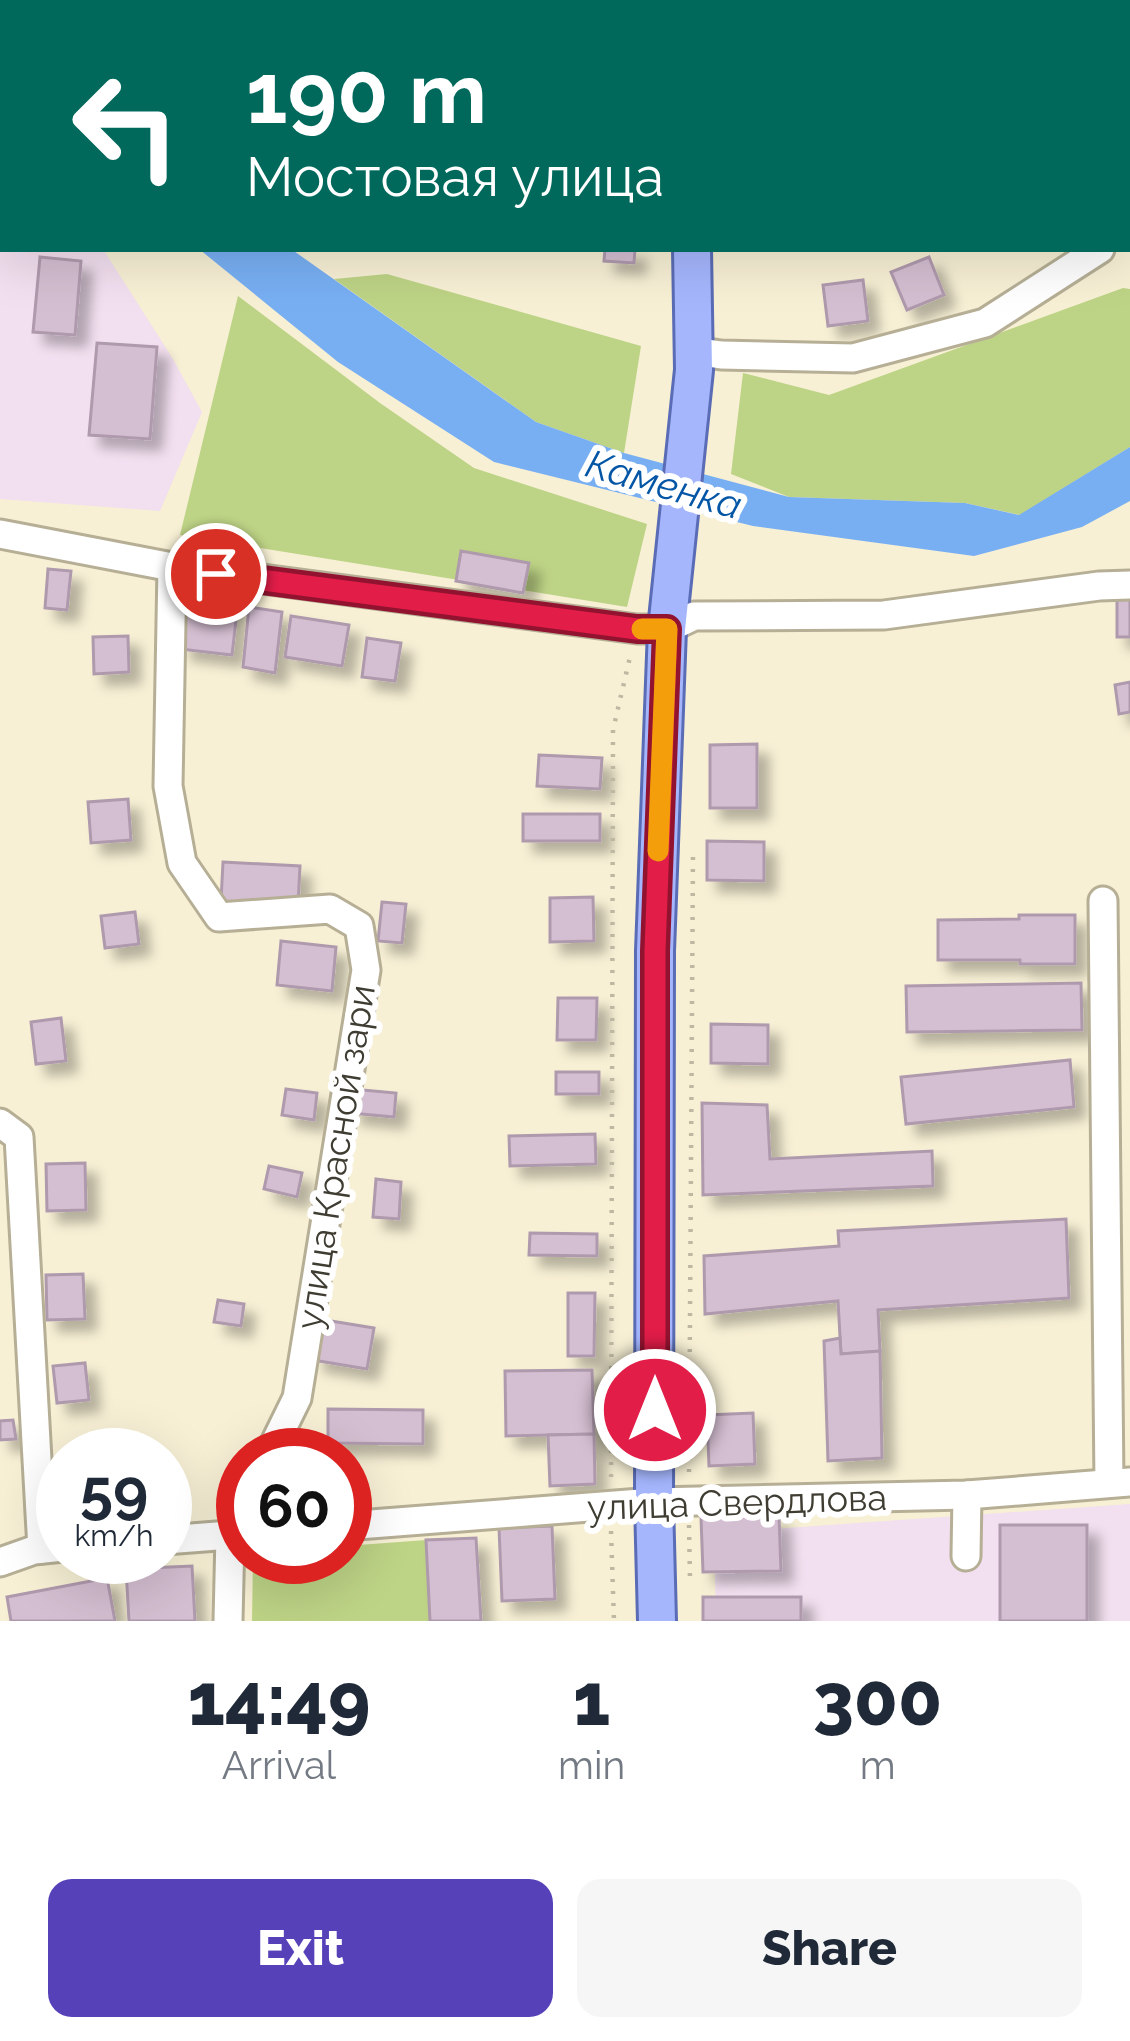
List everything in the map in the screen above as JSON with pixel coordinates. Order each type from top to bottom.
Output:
[{"type":"main road","points":[[657,1621],[672,1502],[655,951],[658,617],[694,360],[692,252]]},
{"type":"street","points":[[694,360],[721,355],[853,358],[985,323],[1095,252]]},
{"type":"street","points":[[0,534],[172,568],[658,617],[884,615],[1130,585]]},
{"type":"street","name":"улица Красной зари","points":[[172,568],[168,786],[182,863],[219,917],[329,910],[359,926],[366,970],[297,1398],[282,1428]]},
{"type":"street","points":[[1103,901],[1119,1483]]},
{"type":"street","points":[[0,1123],[19,1137],[43,1428]]},
{"type":"street","name":"улица Свердлова","points":[[372,1524],[610,1504],[967,1495],[1119,1483]]},
{"type":"street","points":[[966,1556],[967,1495]]},
{"type":"street","points":[[0,1562],[36,1552]]},
{"type":"street","points":[[228,1621],[231,1584]]},
{"type":"path","points":[[614,1621],[610,1504],[613,730],[658,617]]},
{"type":"path","points":[[691,1597],[672,1502],[693,856]]},
{"type":"shaded area","points":[[0,252],[105,252],[202,412],[160,511],[0,499]]},
{"type":"shaded area","points":[[1130,1504],[1130,1621],[716,1621],[714,1533]]},
{"type":"green space","points":[[387,274],[641,346],[624,453],[536,422],[334,279]]},
{"type":"green space","points":[[1130,289],[1130,447],[1020,515],[965,503],[789,497],[731,474],[743,373],[829,395]]},
{"type":"green space","points":[[238,296],[474,468],[647,524],[627,607],[180,535]]},
{"type":"green space","points":[[426,1540],[430,1621],[252,1621],[253,1584],[372,1584],[372,1544]]},
{"type":"water","name":"Каменка","points":[[203,252],[295,252],[536,422],[624,453],[789,497],[965,503],[1019,515],[1130,447],[1130,501],[1082,527],[974,556],[753,526],[494,462],[338,362]]},
{"type":"building","points":[[605,252],[635,252],[634,263],[604,261]]},
{"type":"building","points":[[40,257],[81,261],[75,335],[33,332]]},
{"type":"building","points":[[929,257],[944,295],[907,310],[891,272]]},
{"type":"building","points":[[863,280],[868,321],[828,326],[823,285]]},
{"type":"building","points":[[97,343],[157,347],[150,439],[89,435]]},
{"type":"building","points":[[461,551],[529,563],[523,593],[456,581]]},
{"type":"building","points":[[48,569],[71,571],[67,610],[45,608]]},
{"type":"building","points":[[1117,598],[1130,598],[1130,637],[1117,637]]},
{"type":"building","points":[[185,606],[237,612],[232,655],[180,649]]},
{"type":"building","points":[[249,607],[282,612],[275,673],[243,667]]},
{"type":"building","points":[[291,616],[349,625],[342,666],[285,657]]},
{"type":"building","points":[[128,636],[129,672],[94,674],[93,637]]},
{"type":"building","points":[[367,638],[401,643],[395,681],[362,677]]},
{"type":"building","points":[[1130,682],[1130,712],[1119,714],[1115,685]]},
{"type":"building","points":[[757,744],[757,808],[710,808],[710,745]]},
{"type":"building","points":[[539,755],[602,758],[600,789],[537,786]]},
{"type":"building","points":[[128,799],[131,840],[91,843],[88,802]]},
{"type":"building","points":[[523,814],[600,814],[600,841],[523,841]]},
{"type":"building","points":[[707,841],[764,842],[764,881],[707,880]]},
{"type":"building","points":[[223,862],[300,866],[298,905],[221,901]]},
{"type":"building","points":[[593,897],[594,941],[550,942],[550,898]]},
{"type":"building","points":[[382,902],[406,904],[402,943],[378,941]]},
{"type":"building","points":[[135,912],[139,944],[105,948],[101,916]]},
{"type":"building","points":[[1019,915],[1075,915],[1075,964],[938,960],[938,920],[1019,919]]},
{"type":"building","points":[[281,941],[336,947],[332,991],[277,985]]},
{"type":"building","points":[[1081,983],[1082,1030],[907,1032],[906,986]]},
{"type":"building","points":[[558,998],[597,998],[596,1040],[557,1040]]},
{"type":"building","points":[[61,1018],[66,1061],[36,1064],[31,1022]]},
{"type":"building","points":[[711,1024],[768,1025],[768,1064],[711,1063]]},
{"type":"building","points":[[1070,1060],[1074,1107],[906,1124],[901,1077]]},
{"type":"building","points":[[556,1072],[599,1072],[599,1094],[556,1094]]},
{"type":"building","points":[[286,1089],[317,1093],[314,1120],[282,1115]]},
{"type":"building","points":[[352,1089],[396,1093],[394,1117],[350,1113]]},
{"type":"building","points":[[702,1103],[767,1105],[770,1159],[932,1151],[933,1186],[703,1195]]},
{"type":"building","points":[[595,1134],[596,1164],[510,1166],[509,1136]]},
{"type":"building","points":[[85,1163],[86,1210],[47,1211],[46,1164]]},
{"type":"building","points":[[269,1166],[302,1173],[297,1197],[264,1189]]},
{"type":"building","points":[[376,1179],[401,1182],[399,1219],[373,1217]]},
{"type":"building","points":[[1066,1219],[1069,1298],[878,1310],[880,1351],[841,1354],[838,1301],[705,1314],[704,1256],[839,1246],[838,1231]]},
{"type":"building","points":[[530,1233],[597,1234],[597,1256],[529,1255]]},
{"type":"building","points":[[83,1274],[85,1319],[47,1320],[46,1275]]},
{"type":"building","points":[[568,1293],[595,1293],[594,1356],[568,1356]]},
{"type":"building","points":[[218,1300],[244,1304],[241,1326],[214,1322]]},
{"type":"building","points":[[319,1319],[374,1328],[367,1369],[313,1360]]},
{"type":"building","points":[[840,1338],[841,1354],[880,1351],[882,1458],[828,1461],[824,1341]]},
{"type":"building","points":[[85,1363],[89,1400],[57,1403],[53,1366]]},
{"type":"building","points":[[592,1370],[594,1434],[506,1436],[505,1371]]},
{"type":"building","points":[[328,1409],[423,1410],[423,1444],[372,1443],[372,1428],[328,1428]]},
{"type":"building","points":[[753,1413],[755,1464],[709,1466],[707,1415]]},
{"type":"building","points":[[13,1420],[16,1439],[0,1440],[0,1421]]},
{"type":"building","points":[[594,1434],[595,1484],[550,1486],[548,1435]]},
{"type":"building","points":[[779,1516],[781,1571],[703,1572],[701,1518]]},
{"type":"building","points":[[1000,1525],[1087,1525],[1087,1621],[1000,1621]]},
{"type":"building","points":[[552,1526],[555,1599],[502,1601],[499,1528]]},
{"type":"building","points":[[476,1538],[481,1621],[430,1621],[426,1540]]},
{"type":"building","points":[[192,1566],[195,1621],[129,1621],[127,1584],[192,1584]]},
{"type":"building","points":[[75,1584],[108,1584],[115,1621],[11,1621],[7,1597]]},
{"type":"building","points":[[703,1597],[801,1597],[801,1621],[703,1621]]},
{"type":"slow traffic","points":[[642,629],[667,629],[658,851]]},
{"type":"route","points":[[216,574],[637,629],[667,629],[655,951],[655,1410]]}]
